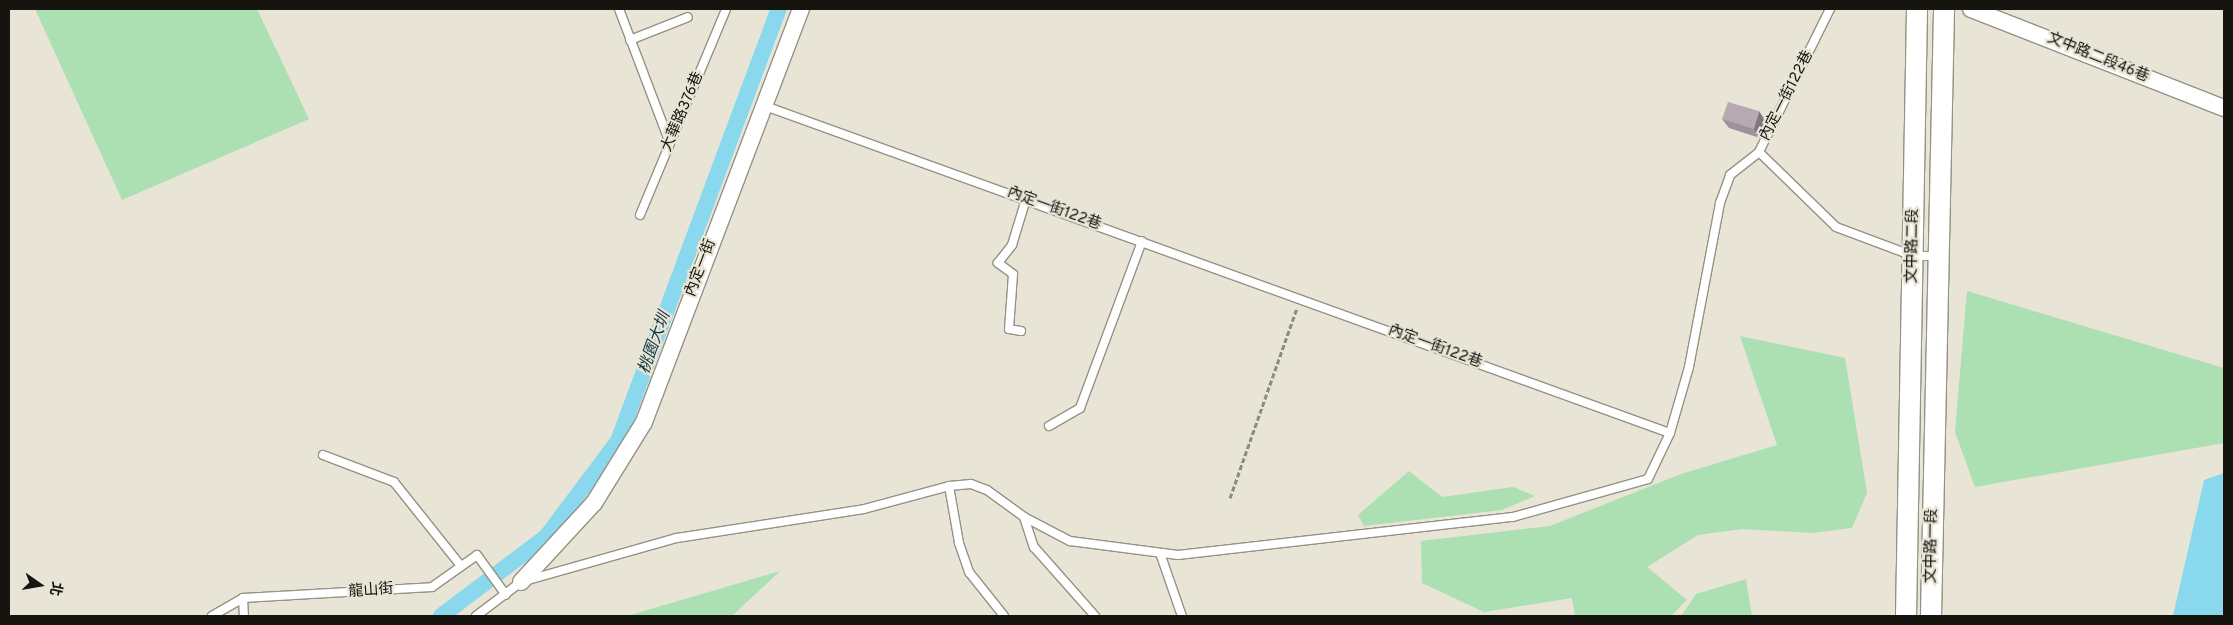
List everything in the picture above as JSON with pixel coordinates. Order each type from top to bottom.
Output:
[{"type":"street","name":"內定一街","points":[[520,582],[594,503],[644,422],[801,9]]},
{"type":"street","name":"文中路二段","points":[[1909,483],[1917,9]]},
{"type":"street","name":"文中路二段","points":[[1933,477],[1944,9]]},
{"type":"street","name":"文中路二段46巷","points":[[1980,10],[2224,108]]},
{"type":"street","points":[[1910,428],[1934,428]]},
{"type":"street","name":"文中路一段","points":[[1931,616],[1933,477]]},
{"type":"street","name":"文中路一段","points":[[1906,616],[1909,483]]},
{"type":"lane","points":[[618,9],[670,143]]},
{"type":"lane","name":"大華路376巷","points":[[640,215],[726,9]]},
{"type":"lane","name":"內定一街122巷","points":[[765,106],[1142,240],[1670,433],[1688,367],[1720,203],[1730,175],[1759,152],[1830,9]]},
{"type":"lane","points":[[630,40],[688,17]]},
{"type":"lane","points":[[1759,152],[1836,227],[1913,256],[1937,256]]},
{"type":"lane","points":[[1021,331],[1009,329],[1013,274],[998,263],[1012,245],[1026,199]]},
{"type":"lane","points":[[1049,426],[1080,408],[1097,373],[1142,240]]},
{"type":"lane","points":[[476,616],[520,582],[677,538],[864,509],[949,486],[970,484],[987,490],[1024,517],[1070,541],[1178,555],[1513,517],[1648,479],[1670,433]]},
{"type":"lane","points":[[323,455],[394,482],[461,566]]},
{"type":"lane","points":[[949,486],[958,543],[969,572],[1004,616]]},
{"type":"lane","points":[[1024,517],[1034,546],[1094,616]]},
{"type":"lane","points":[[1160,553],[1182,616]]},
{"type":"lane","name":"龍山街","points":[[212,616],[242,598],[432,587],[477,555],[506,594]]},
{"type":"lane","points":[[242,598],[244,616]]},
{"type":"path","points":[[1230,498],[1300,298]]},
{"type":"green space","points":[[35,9],[257,9],[309,119],[122,200]]},
{"type":"green space","points":[[1967,291],[2224,368],[2224,443],[1975,487],[1955,432]]},
{"type":"green space","points":[[1740,336],[1845,358],[1867,493],[1852,528],[1812,533],[1742,529],[1698,535],[1647,567],[1687,600],[1671,616],[1575,616],[1572,598],[1484,612],[1422,583],[1421,541],[1550,526],[1681,474],[1777,445]]},
{"type":"green space","points":[[1409,471],[1442,497],[1513,487],[1535,496],[1502,510],[1364,526],[1358,515]]},
{"type":"green space","points":[[780,571],[732,616],[627,616]]},
{"type":"green space","points":[[1746,579],[1752,616],[1681,616],[1696,594]]},
{"type":"water","points":[[2224,473],[2224,616],[2173,616],[2204,480]]},
{"type":"building","points":[[1728,102],[1759,111],[1754,129],[1722,119]]},
{"type":"waterway","name":"桃園大圳","points":[[441,616],[546,537],[618,441],[779,9]]}]
